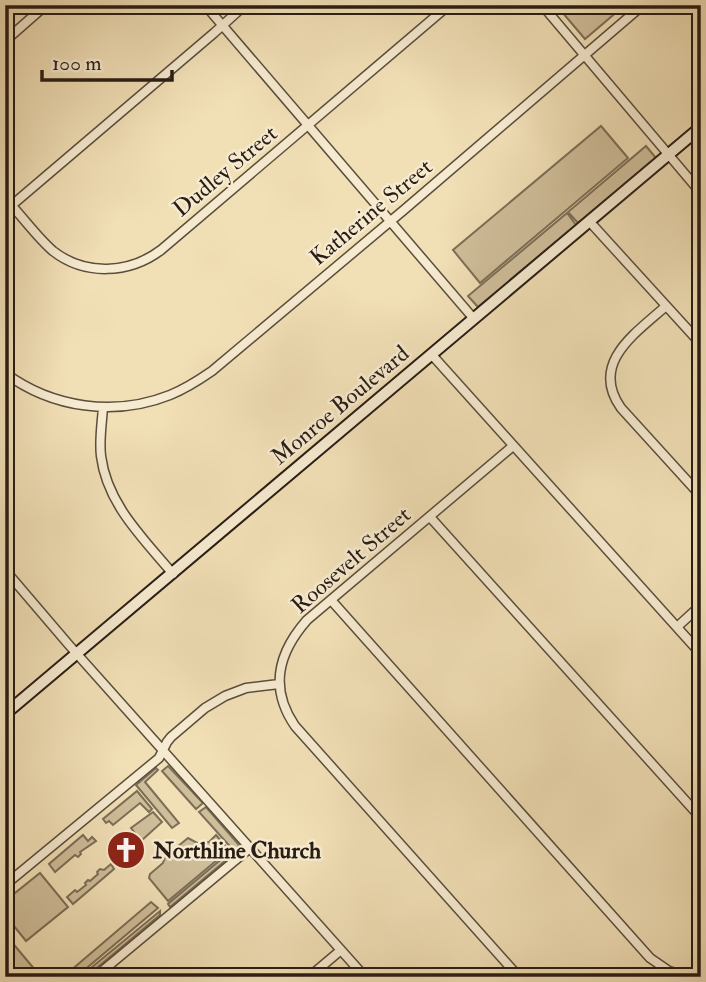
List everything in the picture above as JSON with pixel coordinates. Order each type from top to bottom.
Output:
[{"type":"street","points":[[5,41],[46,5]]},
{"type":"street","points":[[205,5],[474,319]]},
{"type":"street","points":[[9,208],[245,5]]},
{"type":"street","name":"Dudley Street","points":[[9,208],[47,245],[68,260],[81,265],[115,269],[147,260],[449,5]]},
{"type":"street","points":[[541,5],[701,193]]},
{"type":"street","name":"Katherine Street","points":[[5,373],[45,396],[77,405],[103,407],[141,404],[170,395],[196,382],[643,5]]},
{"type":"street","name":"Monroe Boulevard","points":[[5,714],[701,128]]},
{"type":"street","points":[[589,221],[701,344]]},
{"type":"street","points":[[666,306],[621,348],[612,363],[611,384],[621,408],[701,496]]},
{"type":"street","points":[[432,355],[701,654]]},
{"type":"street","points":[[103,407],[101,454],[106,479],[116,503],[173,574]]},
{"type":"street","name":"Roosevelt Street","points":[[279,684],[285,654],[294,636],[307,620],[513,446]]},
{"type":"street","points":[[430,517],[701,818]]},
{"type":"street","points":[[5,570],[365,977]]},
{"type":"street","points":[[331,600],[645,952],[661,966],[682,976]]},
{"type":"street","points":[[677,627],[701,605]]},
{"type":"street","points":[[5,885],[159,758],[171,737],[205,708],[246,688],[279,684],[295,726],[519,977]]},
{"type":"street","points":[[95,977],[250,848]]},
{"type":"street","points":[[309,977],[341,950]]},
{"type":"shaded area","points":[[556,5],[625,5],[585,39]]},
{"type":"shaded area","points":[[601,126],[628,158],[480,283],[453,250]]},
{"type":"shaded area","points":[[646,146],[656,158],[578,223],[568,212]]},
{"type":"shaded area","points":[[567,213],[576,225],[478,307],[468,296]]},
{"type":"shaded area","points":[[168,766],[203,803],[196,809],[162,771]]},
{"type":"shaded area","points":[[156,768],[158,770],[145,782],[179,823],[172,828],[136,785]]},
{"type":"shaded area","points":[[137,791],[152,809],[149,812],[140,803],[113,825],[109,821],[106,823],[103,819]]},
{"type":"shaded area","points":[[206,807],[239,845],[235,852],[199,812]]},
{"type":"shaded area","points":[[153,812],[162,822],[141,841],[131,828]]},
{"type":"shaded area","points":[[83,835],[88,841],[92,837],[96,841],[55,872],[49,864]]},
{"type":"shaded area","points":[[216,835],[229,850],[168,901],[149,878],[150,874],[188,838],[199,844],[209,842]]},
{"type":"shaded area","points":[[230,852],[232,855],[170,907],[168,904]]},
{"type":"shaded area","points":[[111,864],[114,869],[73,904],[67,897],[86,885],[100,869],[104,870]]},
{"type":"shaded area","points":[[40,873],[68,907],[26,941],[5,915],[5,901]]},
{"type":"shaded area","points":[[151,902],[158,908],[76,977],[63,977]]},
{"type":"shaded area","points":[[160,911],[160,915],[86,977],[80,977]]},
{"type":"shaded area","points":[[5,934],[41,977],[5,977]]},
{"type":"place","name":"Northline Church","points":[[126,850]]}]
